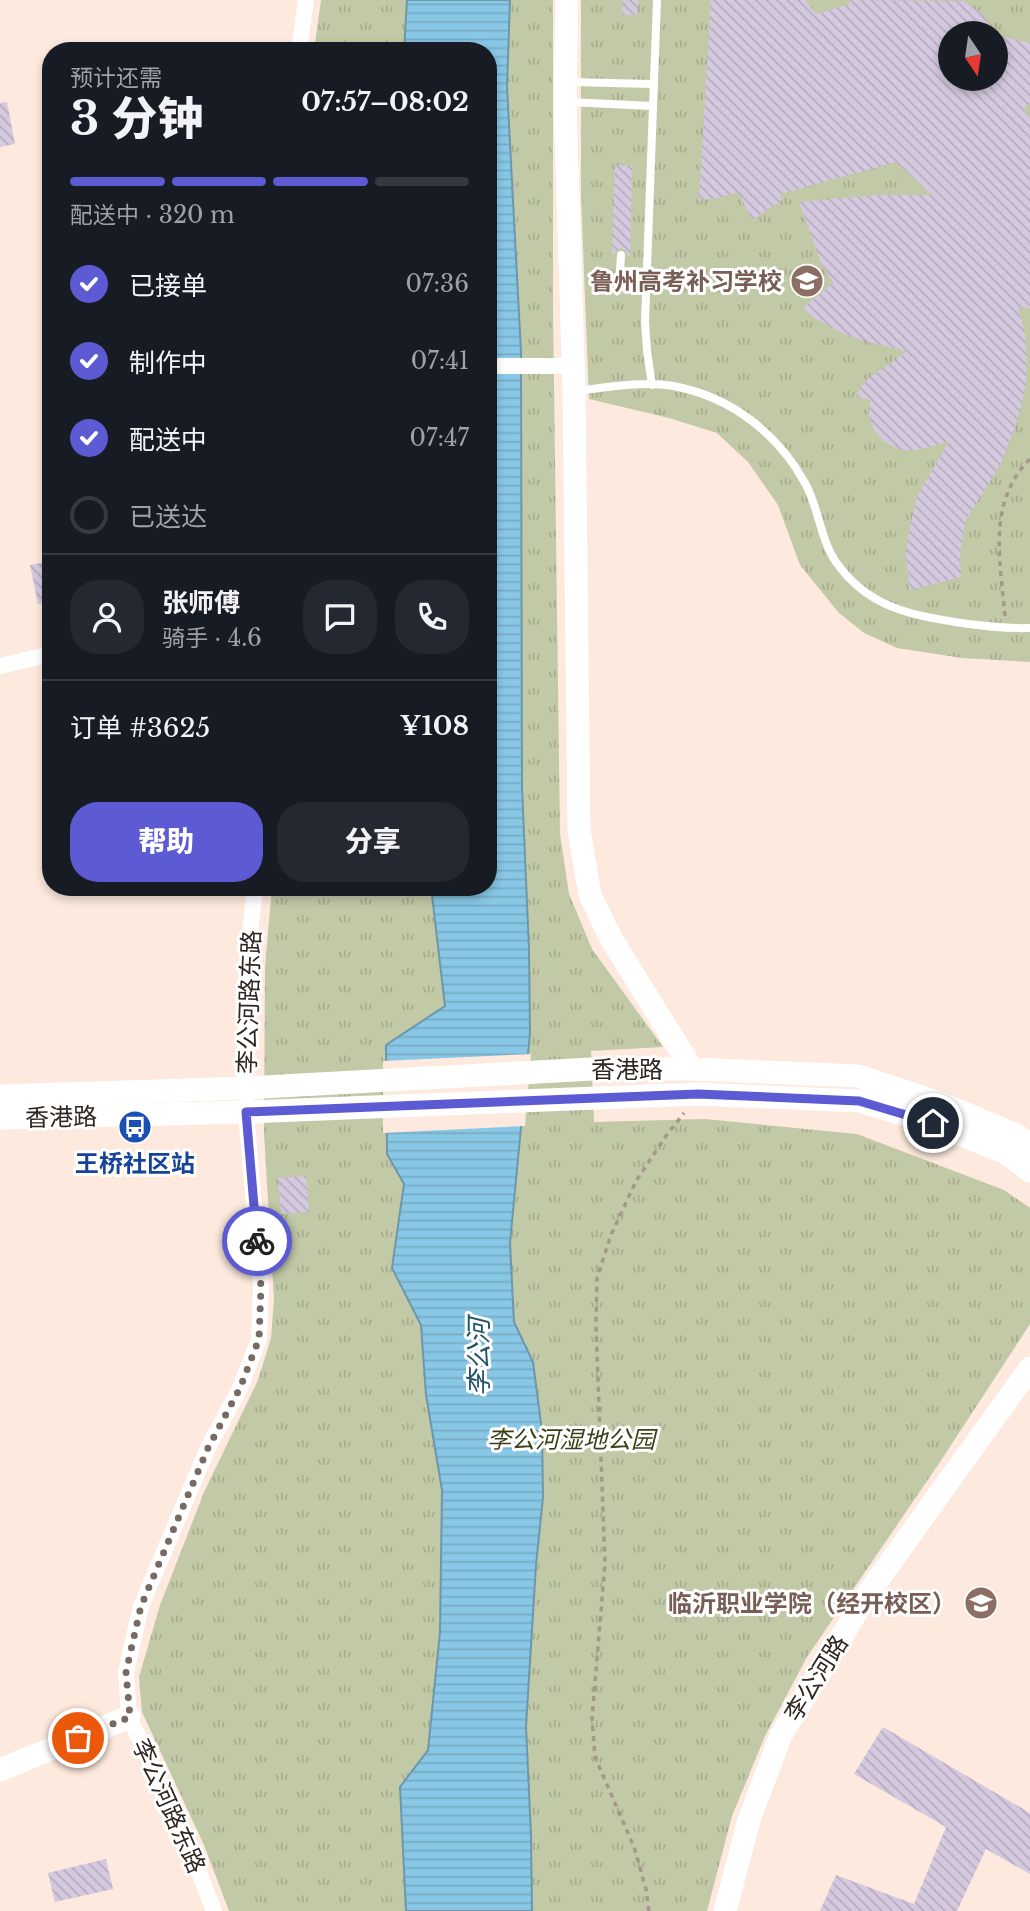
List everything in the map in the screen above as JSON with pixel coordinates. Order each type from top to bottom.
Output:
[{"type":"main road","points":[[567,0],[565,92],[574,391],[579,830],[590,895],[612,940],[692,1069]]},
{"type":"main road","name":"香港路","points":[[0,1096],[246,1088],[592,1069],[692,1069],[858,1076],[943,1104],[1016,1135],[1030,1145]]},
{"type":"main road","name":"香港路","points":[[0,1118],[246,1112],[698,1094],[859,1101],[933,1123],[1006,1153],[1030,1171]]},
{"type":"main road","name":"李公河路","points":[[725,1911],[748,1820],[781,1735],[869,1592],[1030,1367]]},
{"type":"main road","points":[[0,1770],[130,1717]]},
{"type":"street","points":[[300,42],[306,0]]},
{"type":"street","points":[[497,366],[572,366]]},
{"type":"street","points":[[0,666],[42,656]]},
{"type":"street","name":"李公河路东路","points":[[214,1911],[183,1831],[130,1717],[126,1672],[141,1606],[208,1448],[240,1388],[259,1339],[261,1287],[246,1112],[245,1067],[247,959],[254,896]]},
{"type":"lane","points":[[652,385],[645,321],[657,0]]},
{"type":"lane","points":[[565,92],[653,84]]},
{"type":"lane","points":[[565,92],[652,106]]},
{"type":"lane","points":[[621,256],[621,271],[646,272]]},
{"type":"lane","points":[[574,391],[604,387],[676,386],[736,409],[766,432],[789,457],[806,485],[835,561],[851,581],[869,596],[894,609],[922,617],[1030,628]]},
{"type":"path","points":[[1006,627],[998,531],[1003,504],[1014,477],[1030,459]]},
{"type":"path","points":[[649,1911],[634,1847],[594,1757],[592,1719],[605,1563],[596,1327],[597,1278],[611,1235],[636,1181],[698,1094]]},
{"type":"green space","name":"李公河湿地公园","points":[[321,0],[553,0],[553,311],[560,834],[569,894],[592,949],[663,1047],[591,1051],[594,1122],[705,1119],[857,1134],[1004,1190],[1030,1208],[1030,1324],[807,1657],[765,1736],[732,1816],[707,1911],[229,1911],[204,1845],[142,1712],[139,1677],[160,1605],[205,1490],[258,1380],[271,1338],[274,1299],[264,1134],[265,967],[271,896],[497,896],[497,42],[315,42]]},
{"type":"green space","name":"鲁州高考补习学校","points":[[581,0],[1030,0],[1030,662],[962,658],[897,648],[864,633],[839,613],[800,565],[778,505],[748,462],[717,433],[669,418],[589,399],[581,196]]},
{"type":"water","name":"李公河","points":[[407,0],[510,0],[507,87],[521,352],[522,787],[530,1033],[510,1243],[514,1322],[533,1362],[542,1431],[543,1497],[526,1726],[532,1911],[406,1911],[400,1787],[428,1750],[440,1632],[442,1490],[426,1395],[421,1325],[392,1268],[404,1184],[387,1154],[386,1045],[445,1006],[432,896],[497,896],[497,42],[405,42]]},
{"type":"pier","points":[[531,1054],[525,1126],[383,1133],[383,1061]]},
{"type":"building","points":[[623,0],[638,0],[637,15],[622,15]]},
{"type":"building","points":[[711,0],[805,0],[816,14],[850,4],[849,0],[964,1],[979,11],[987,21],[938,21],[938,91],[1008,91],[1008,38],[1030,43],[1030,102],[1023,111],[1030,117],[1030,308],[1018,307],[1027,356],[1026,381],[1022,404],[1000,465],[966,520],[960,552],[961,577],[910,590],[906,557],[917,497],[949,441],[918,450],[902,450],[886,443],[874,430],[869,416],[870,400],[857,397],[860,388],[868,379],[907,351],[844,334],[816,319],[803,308],[833,283],[822,265],[799,202],[877,195],[932,195],[896,162],[781,194],[782,200],[752,220],[738,192],[699,200]]},
{"type":"building","points":[[7,102],[15,144],[0,147],[0,103]]},
{"type":"building","points":[[615,165],[632,166],[630,256],[621,248],[612,255]]},
{"type":"building","points":[[42,563],[42,603],[38,604],[30,565]]},
{"type":"building","points":[[306,1176],[309,1212],[281,1214],[278,1178]]},
{"type":"building","points":[[883,1727],[1030,1813],[1030,1874],[986,1849],[957,1911],[820,1911],[836,1875],[914,1904],[946,1827],[854,1774]]},
{"type":"building","points":[[106,1859],[113,1889],[55,1902],[48,1873]]},
{"type":"way so far","points":[[78,1738],[130,1717],[126,1672],[141,1606],[208,1448],[240,1388],[259,1339],[261,1287],[257,1241]]},
{"type":"place","name":"鲁州高考补习学校","points":[[807,281]]},
{"type":"place","name":"王桥社区站","points":[[135,1127]]},
{"type":"place","name":"临沂职业学院（经开校区）","points":[[981,1603]]},
{"type":"route","points":[[257,1241],[246,1112],[698,1094],[859,1101],[933,1123]]}]
